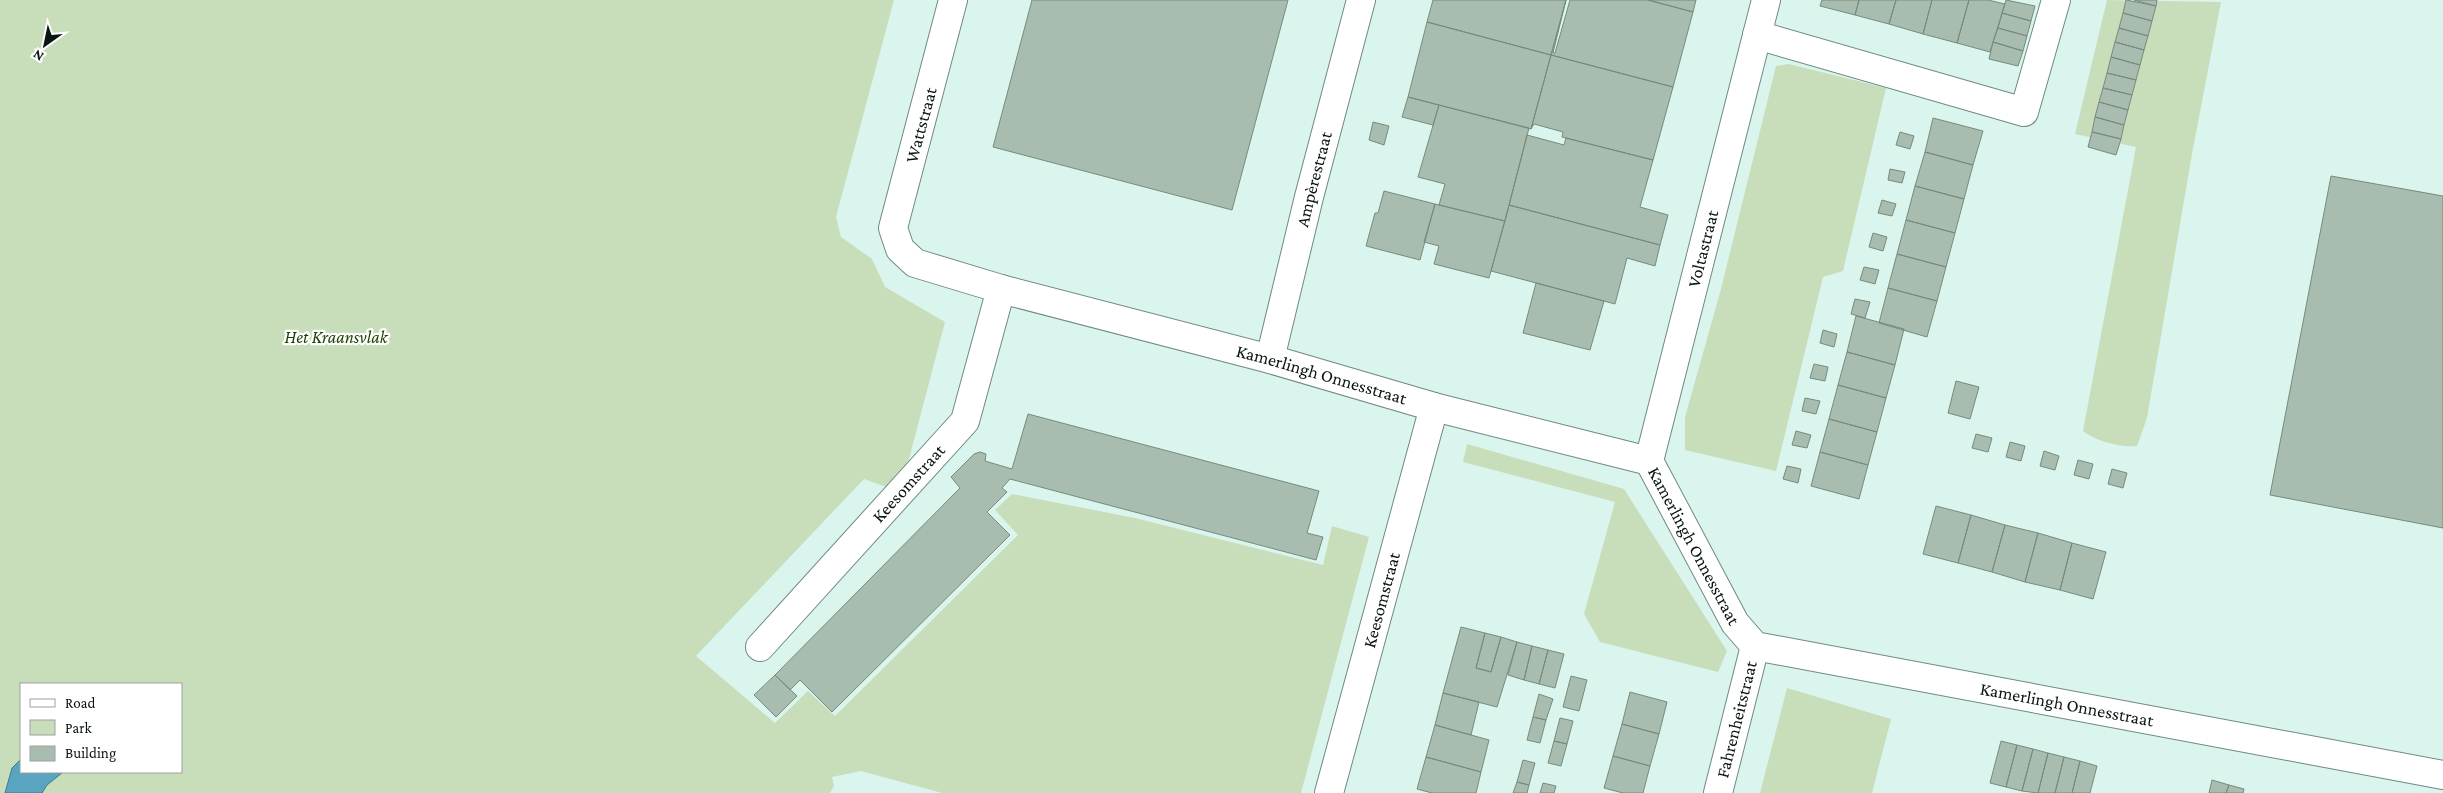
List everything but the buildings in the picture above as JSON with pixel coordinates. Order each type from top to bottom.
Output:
[{"type":"street","name":"Wattstraat","points":[[900,249],[893,228],[953,0]]},
{"type":"street","name":"Ampèrestraat","points":[[1270,359],[1308,197],[1361,0]]},
{"type":"street","name":"Voltastraat","points":[[1648,462],[1766,0]]},
{"type":"street","points":[[1757,35],[2024,112],[2056,0]]},
{"type":"street","name":"Kamerlingh Onnesstraat","points":[[900,249],[915,263],[1002,288],[1270,359],[1434,407],[1648,462],[1735,623],[1755,646],[2443,775]]},
{"type":"street","name":"Keesomstraat","points":[[760,648],[965,421],[1002,288]]},
{"type":"street","name":"Keesomstraat","points":[[1329,793],[1434,407]]},
{"type":"street","name":"Fahrenheitstraat","points":[[1718,793],[1755,646]]},
{"type":"green space","name":"Het Kraansvlak","points":[[0,0],[894,0],[836,217],[841,237],[872,259],[885,287],[945,322],[909,459],[892,489],[864,479],[696,656],[775,723],[808,691],[835,716],[1018,535],[995,510],[1012,494],[1135,518],[1323,565],[1332,526],[1369,537],[1301,793],[942,793],[861,771],[832,777],[834,786],[830,793],[0,793]]},
{"type":"green space","points":[[2107,0],[2221,2],[2192,154],[2147,418],[2137,446],[2108,443],[2083,431],[2136,147],[2075,134]]},
{"type":"green space","points":[[1789,64],[1886,88],[1843,271],[1823,277],[1776,471],[1685,450],[1685,417],[1721,289],[1776,66]]},
{"type":"green space","points":[[1467,444],[1624,489],[1727,651],[1718,672],[1600,642],[1584,614],[1615,502],[1463,462]]},
{"type":"green space","points":[[1787,688],[1891,719],[1872,793],[1760,793]]},
{"type":"water","points":[[20,760],[20,773],[62,773],[47,785],[42,793],[5,793],[12,768]]}]
